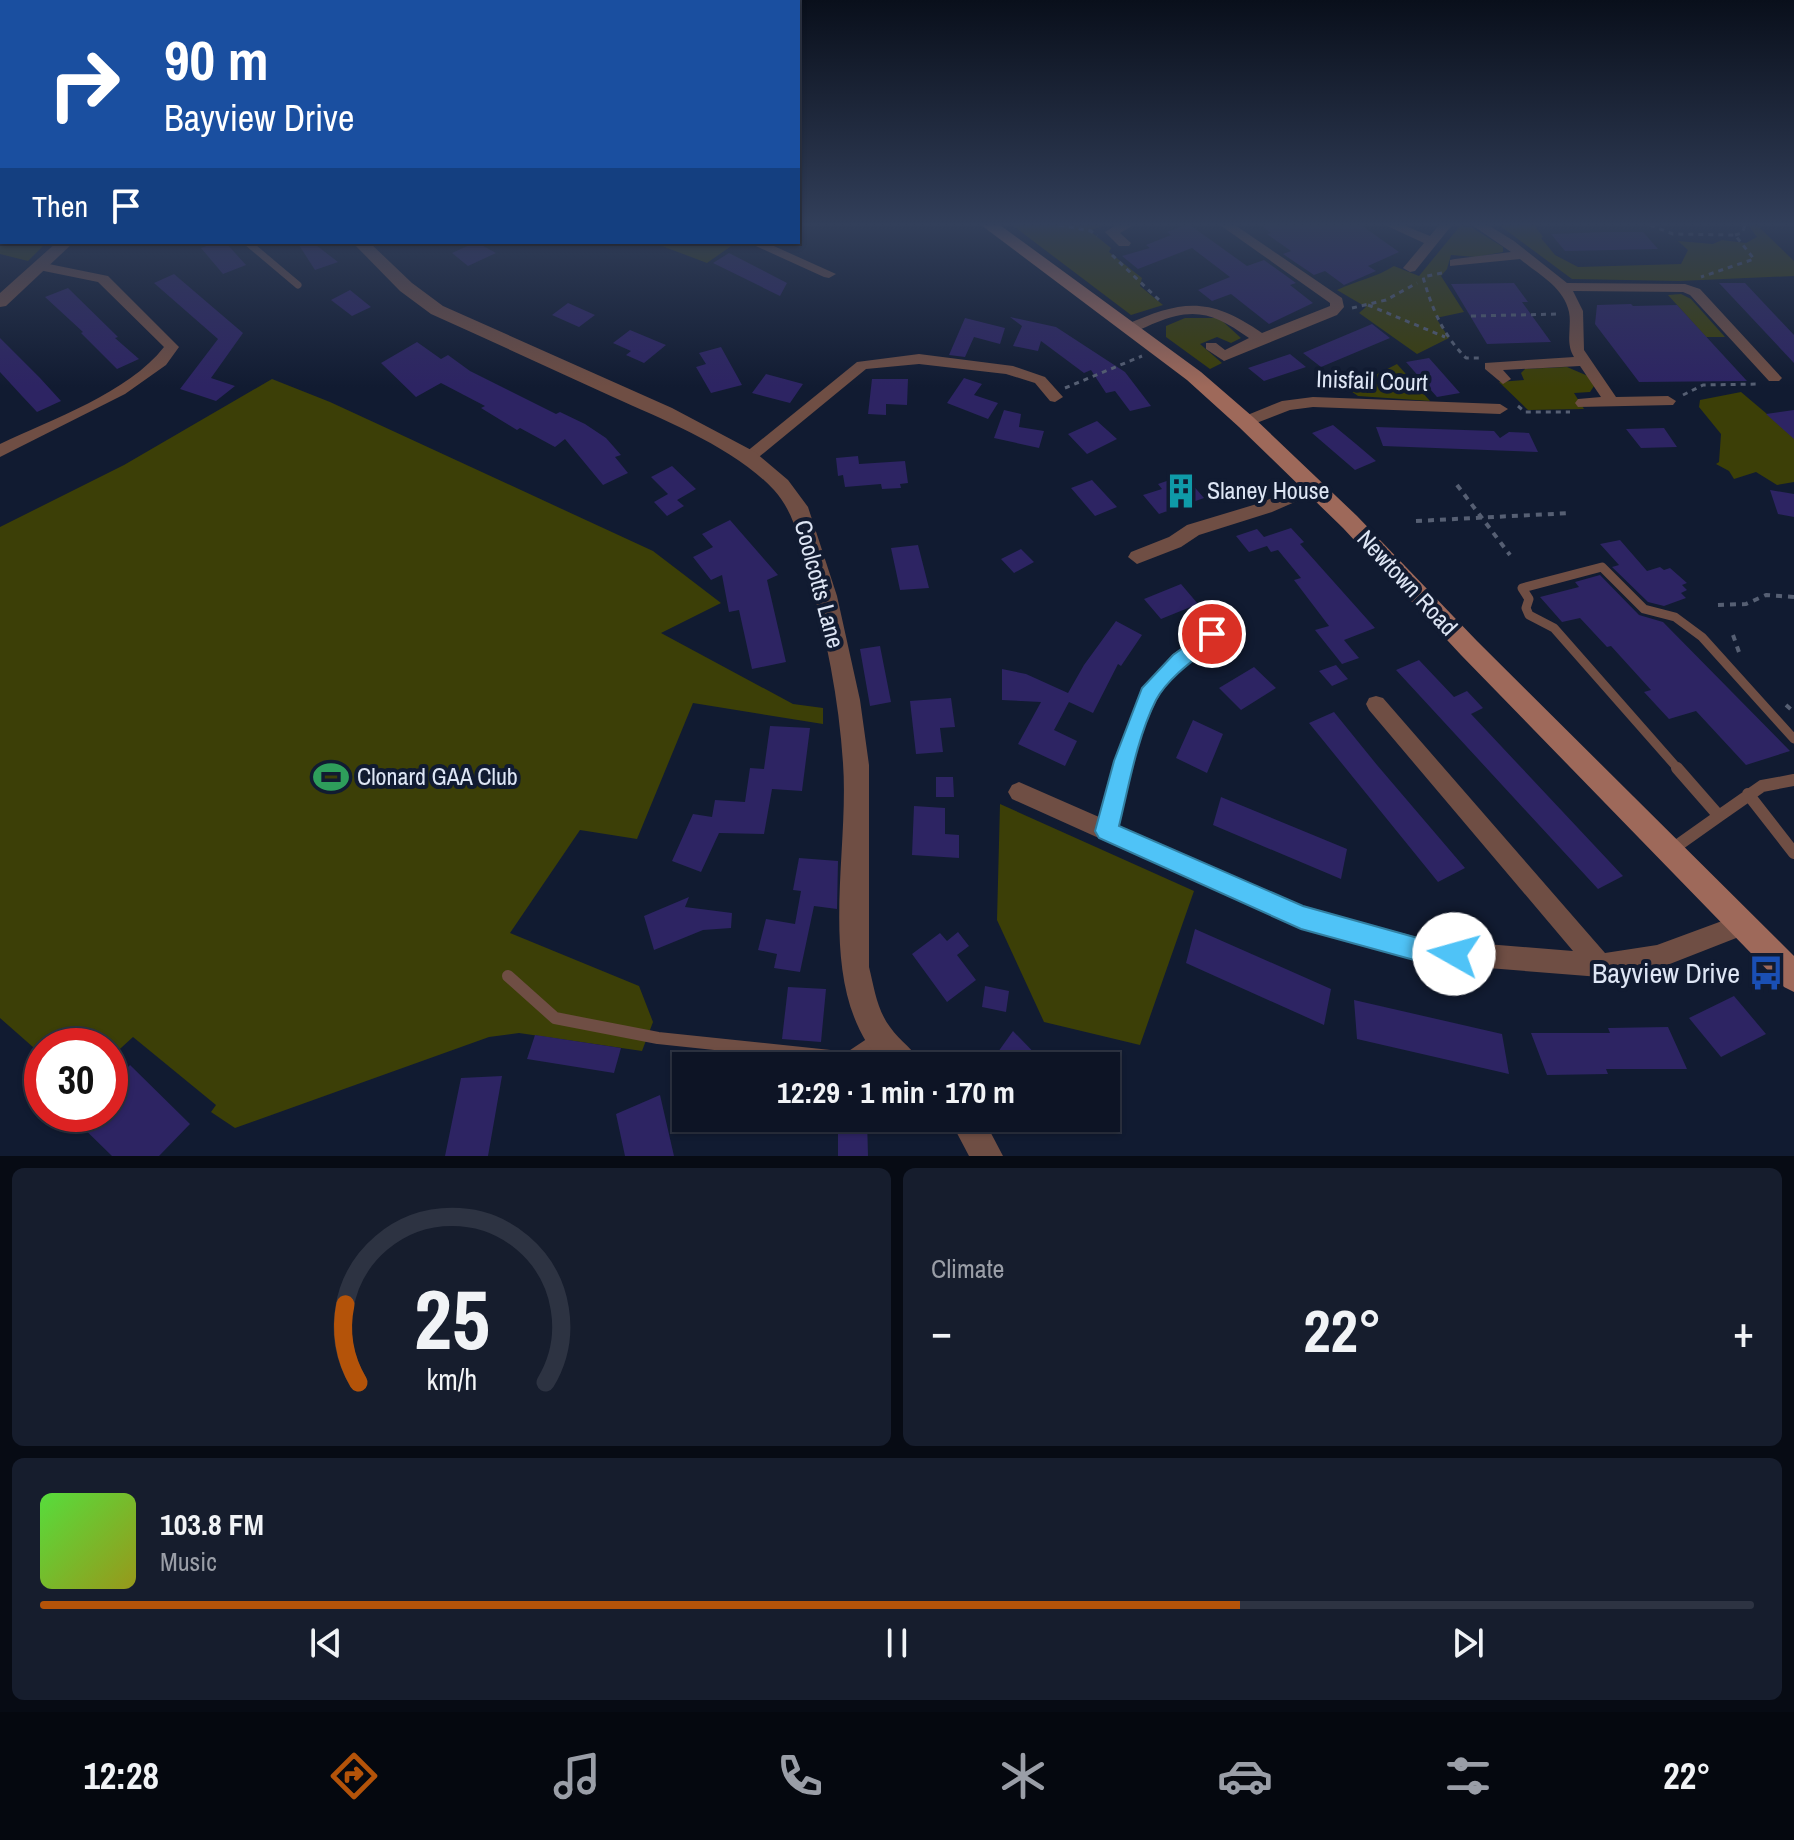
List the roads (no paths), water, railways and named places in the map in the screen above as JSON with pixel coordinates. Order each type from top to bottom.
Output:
[{"type":"main road","name":"Newtown Road","points":[[1063,279],[1159,350],[1246,422],[1314,487],[1794,977]]},
{"type":"street","points":[[0,302],[25,279]]},
{"type":"street","points":[[2,446],[139,378],[165,360],[172,347],[103,279]]},
{"type":"street","name":"Coolcotts Lane","points":[[398,279],[437,310],[665,413],[748,457],[781,485],[801,512],[826,596],[848,700],[856,765],[855,967],[862,1001],[879,1038],[893,1052]]},
{"type":"street","points":[[1211,346],[1224,356],[1332,312],[1337,307],[1337,301],[1305,279]]},
{"type":"street","points":[[1553,279],[1572,299],[1577,350],[1612,402]]},
{"type":"street","points":[[1558,283],[1689,289],[1774,378]]},
{"type":"street","points":[[1130,328],[1166,311],[1215,310],[1229,316],[1260,339]]},
{"type":"street","points":[[748,457],[862,365],[919,359],[1008,369],[1040,380],[1055,397]]},
{"type":"street","points":[[1503,379],[1490,366],[1583,361]]},
{"type":"street","points":[[1583,403],[1668,401]]},
{"type":"street","name":"Inisfail Court","points":[[1246,422],[1287,405],[1313,402],[1506,405]]},
{"type":"street","points":[[1137,557],[1175,542],[1193,530],[1266,508],[1314,487]]},
{"type":"street","points":[[1106,831],[1124,761],[1149,694],[1180,660],[1212,634]]},
{"type":"street","points":[[1376,704],[1600,965]]},
{"type":"street","points":[[1019,792],[1301,918],[1425,951],[1600,965],[1657,957],[1741,925]]},
{"type":"street","points":[[973,1132],[987,1156]]},
{"type":"lane","points":[[291,279],[298,285]]},
{"type":"lane","points":[[1719,816],[1554,628],[1529,615],[1526,608],[1529,599],[1522,588],[1602,567],[1644,609],[1675,617],[1702,637],[1794,739]]},
{"type":"lane","points":[[1669,851],[1760,784],[1776,779],[1794,780]]},
{"type":"lane","points":[[1748,794],[1794,853]]},
{"type":"lane","points":[[508,976],[555,1018],[658,1038],[849,1058],[879,1038]]},
{"type":"place","name":"Slaney House","points":[[1181,491]]},
{"type":"place","name":"Clonard GAA Club","points":[[331,777]]},
{"type":"place","name":"Bayview Drive","points":[[1766,973]]}]
